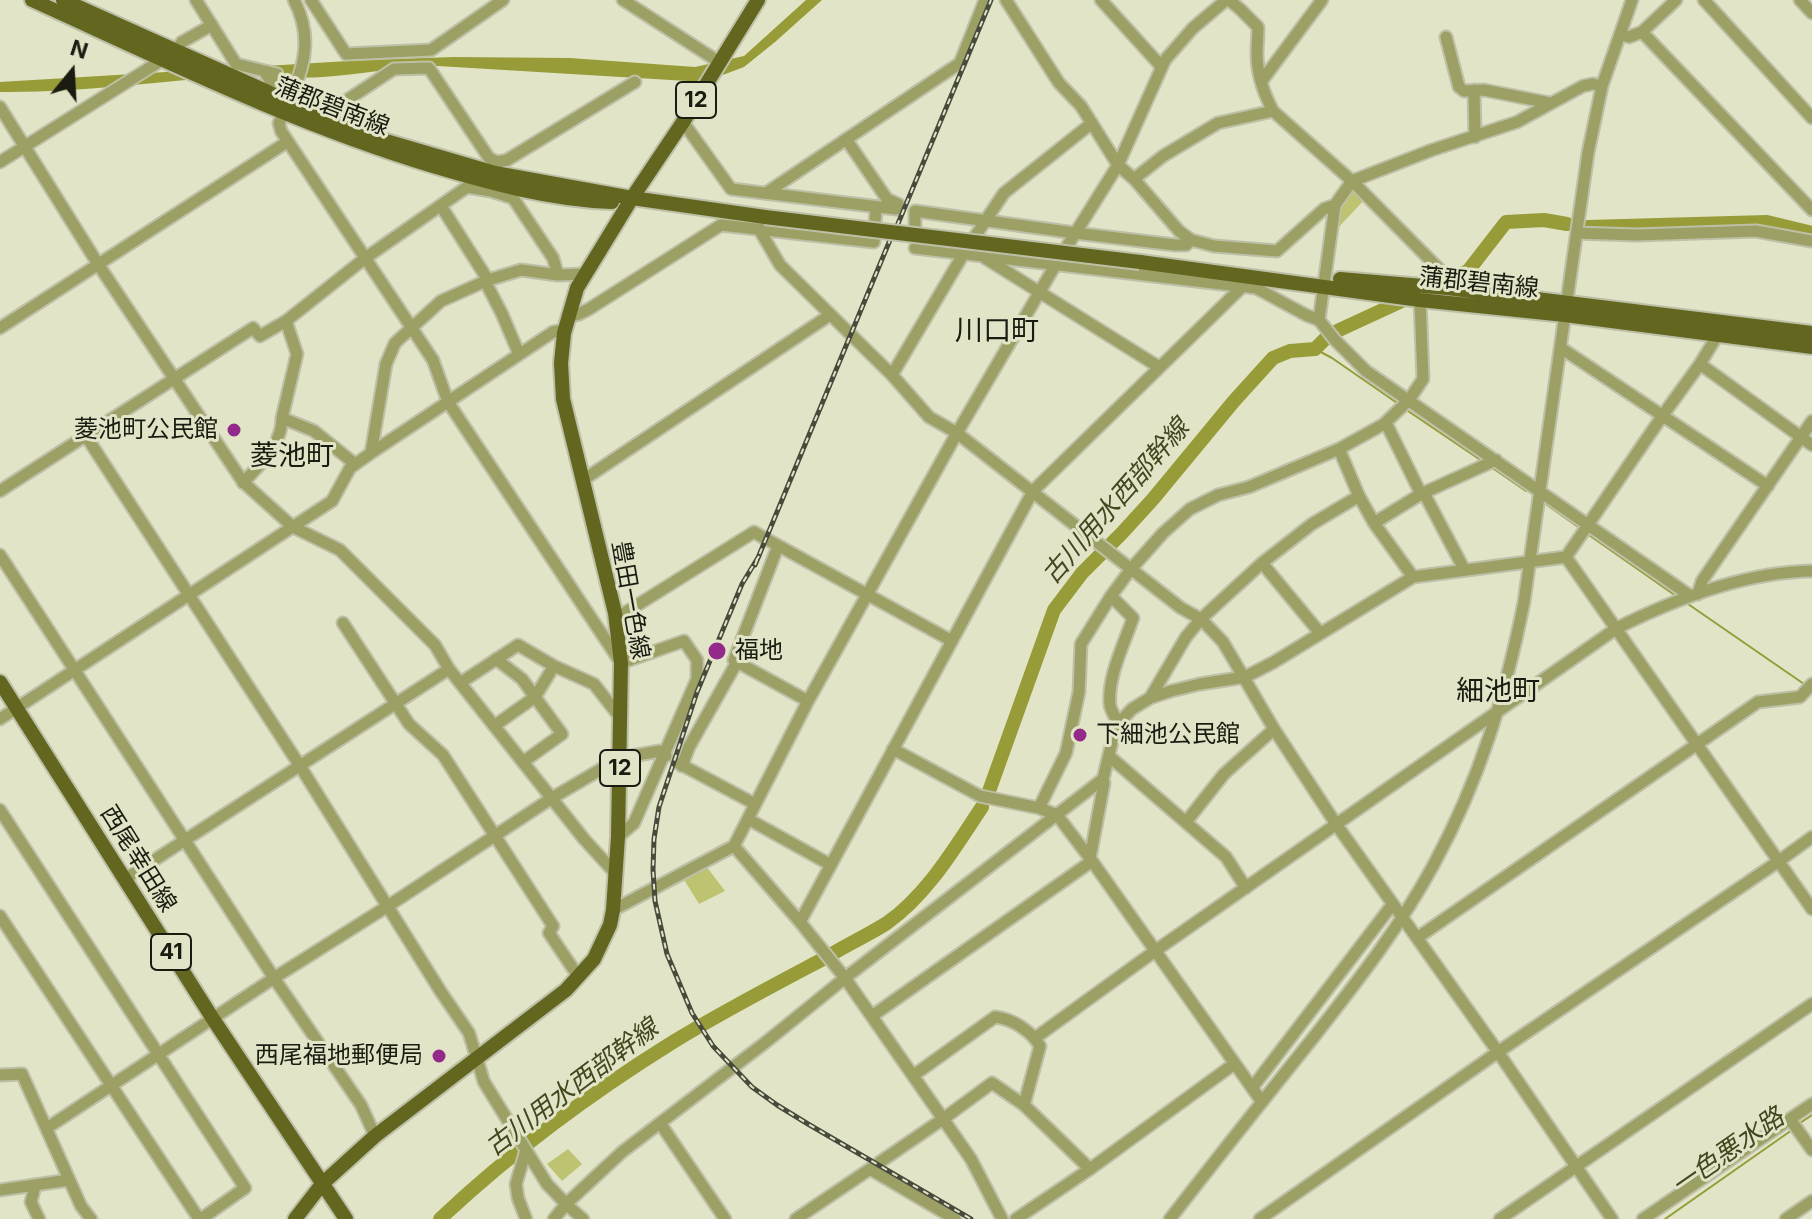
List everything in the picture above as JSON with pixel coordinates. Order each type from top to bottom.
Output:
[{"type":"main road","name":"蒲郡碧南線","points":[[32,0],[162,60],[286,107],[494,178]]},
{"type":"main road","name":"蒲郡碧南線","points":[[63,0],[176,51],[376,149],[560,196],[610,202],[632,198],[762,223],[1324,282],[1447,288],[1717,336],[1812,347]]},
{"type":"main road","name":"豊田一色線","points":[[295,1219],[322,1184],[375,1136],[566,990],[594,959],[610,925],[618,837],[621,663],[615,619],[563,399],[561,363],[564,333],[577,288],[585,274],[758,0]]},
{"type":"main road","name":"蒲郡碧南線","points":[[1324,282],[1420,300],[1566,309],[1812,333]]},
{"type":"main road","name":"西尾幸田線","points":[[0,682],[213,1019],[346,1219]]},
{"type":"street","points":[[196,0],[236,64],[264,71]]},
{"type":"street","points":[[294,0],[303,18],[306,50],[302,70],[279,123],[287,142],[433,360],[448,402],[621,663],[684,641],[697,660],[697,679],[673,760],[634,823],[618,837]]},
{"type":"street","points":[[311,0],[346,54],[431,50],[503,0]]},
{"type":"street","points":[[623,0],[719,62]]},
{"type":"street","points":[[766,193],[960,63],[985,0]]},
{"type":"street","points":[[1101,0],[1161,69]]},
{"type":"street","points":[[613,910],[734,846],[808,701],[957,433],[1118,165],[1165,60],[1193,28],[1227,0],[1258,27],[1257,56],[1261,82],[1273,111],[1352,181],[1443,273],[1447,288]]},
{"type":"street","points":[[1261,82],[1322,0]]},
{"type":"street","points":[[1170,1219],[1340,1003],[1402,918],[1449,835],[1472,785],[1512,662],[1524,602],[1588,153],[1602,86],[1632,0]]},
{"type":"street","points":[[1620,34],[1629,37],[1642,32],[1676,0]]},
{"type":"street","points":[[1704,0],[1812,118]]},
{"type":"street","points":[[1800,0],[1812,13]]},
{"type":"street","points":[[1012,2],[1059,83],[1081,106],[1118,165],[1191,240],[1214,246],[1277,251],[1324,209],[1335,205]]},
{"type":"street","points":[[176,51],[182,42],[212,25]]},
{"type":"street","points":[[1642,32],[1812,210]]},
{"type":"street","points":[[1446,37],[1459,87],[1464,91],[1484,90],[1551,104]]},
{"type":"street","points":[[0,162],[162,60]]},
{"type":"street","points":[[328,119],[332,110],[394,69],[429,68],[489,158],[494,178],[513,198],[553,258],[558,275]]},
{"type":"street","points":[[0,491],[253,328],[260,336],[286,321],[364,259],[467,187],[494,178],[507,160],[635,82]]},
{"type":"street","points":[[1319,320],[1335,205],[1352,181],[1517,122],[1583,86],[1602,86]]},
{"type":"street","points":[[1474,90],[1475,137]]},
{"type":"street","points":[[0,107],[98,264],[243,483],[293,527],[340,550],[435,645],[460,683],[615,873]]},
{"type":"street","points":[[1134,179],[1163,156],[1218,123],[1273,111]]},
{"type":"street","points":[[683,122],[731,189],[896,209],[898,204],[887,199],[846,139]]},
{"type":"street","points":[[892,375],[964,253],[1004,193],[1092,123]]},
{"type":"street","points":[[0,328],[287,142]]},
{"type":"street","points":[[441,206],[486,280],[519,354]]},
{"type":"street","points":[[568,317],[589,309],[721,225],[762,223],[874,242],[876,207]]},
{"type":"street","points":[[915,229],[915,211],[1175,245],[1186,245],[1191,240]]},
{"type":"street","points":[[762,223],[780,265],[892,375],[929,417],[957,433],[1181,608],[1201,619],[1223,642],[1274,729],[1336,824],[1612,1219]]},
{"type":"street","points":[[1577,233],[1636,235],[1756,231],[1812,241]]},
{"type":"street","points":[[915,248],[1256,288],[1319,320],[1366,371],[1404,404],[1490,462],[1539,490],[1585,528],[1687,597]]},
{"type":"street","points":[[981,255],[1159,367]]},
{"type":"street","points":[[371,453],[386,364],[395,343],[441,301],[486,280],[521,270],[558,275],[585,274]]},
{"type":"street","points":[[800,922],[1033,491],[1242,287]]},
{"type":"street","points":[[1039,808],[1066,753],[1079,692],[1081,644],[1131,569],[1163,533],[1190,509],[1218,495],[1249,487],[1339,449],[1386,423],[1423,379],[1420,300]]},
{"type":"street","points":[[583,480],[830,315]]},
{"type":"street","points":[[243,483],[277,443],[282,428],[297,354],[286,321]]},
{"type":"street","points":[[0,719],[332,501],[350,468],[371,453],[553,332],[564,333]]},
{"type":"street","points":[[1566,557],[1717,336]]},
{"type":"street","points":[[1561,348],[1768,486]]},
{"type":"street","points":[[1700,364],[1812,445]]},
{"type":"street","points":[[282,418],[314,431],[355,464]]},
{"type":"street","points":[[1687,597],[1702,581],[1812,421]]},
{"type":"street","points":[[1386,423],[1421,494],[1426,497],[1464,569]]},
{"type":"street","points":[[86,436],[469,1033],[484,1082],[547,1184],[583,1219]]},
{"type":"street","points":[[1339,449],[1374,523],[1413,577]]},
{"type":"street","points":[[1374,523],[1421,494],[1490,462]]},
{"type":"street","points":[[1150,698],[1186,637],[1201,619],[1262,563],[1312,524],[1359,496]]},
{"type":"street","points":[[615,619],[754,532],[952,641]]},
{"type":"street","points":[[770,541],[734,660],[808,701]]},
{"type":"street","points":[[0,555],[274,978],[361,1105],[375,1136]]},
{"type":"street","points":[[872,1016],[1091,859],[1111,743],[1118,722],[1132,709],[1150,698],[1200,684],[1245,677],[1413,577],[1566,557]]},
{"type":"street","points":[[1566,557],[1812,909]]},
{"type":"street","points":[[1262,563],[1320,633]]},
{"type":"street","points":[[1035,1038],[1617,628],[1687,597],[1764,575],[1812,571]]},
{"type":"street","points":[[1111,596],[1133,618],[1114,671],[1110,703],[1118,722]]},
{"type":"street","points":[[343,623],[409,724],[443,755],[553,926],[549,933],[578,976]]},
{"type":"street","points":[[460,683],[518,645],[594,684],[619,716]]},
{"type":"street","points":[[496,659],[522,679],[562,734],[523,762]]},
{"type":"street","points":[[673,760],[689,747],[737,662]]},
{"type":"street","points":[[494,726],[535,697],[554,666]]},
{"type":"street","points":[[125,879],[449,669]]},
{"type":"street","points":[[1417,938],[1758,702],[1800,697],[1812,684]]},
{"type":"street","points":[[1186,822],[1224,774],[1274,729]]},
{"type":"street","points":[[893,749],[980,796],[1039,808],[1057,815],[1262,1102]]},
{"type":"street","points":[[47,1128],[552,798],[620,758],[660,751],[755,804]]},
{"type":"street","points":[[1109,756],[1226,857],[1246,888]]},
{"type":"street","points":[[554,1219],[622,1152],[1103,779]]},
{"type":"street","points":[[0,810],[245,1188],[200,1219],[0,916]]},
{"type":"street","points":[[748,819],[831,865]]},
{"type":"street","points":[[1260,1219],[1812,837]]},
{"type":"street","points":[[734,846],[845,978],[971,1159],[1002,1219]]},
{"type":"street","points":[[1252,1088],[1392,905]]},
{"type":"street","points":[[1500,1219],[1812,1004]]},
{"type":"street","points":[[914,1075],[995,1017],[1007,1019],[1035,1038],[1040,1046],[1024,1105]]},
{"type":"street","points":[[1016,1219],[1234,1064]]},
{"type":"street","points":[[0,1075],[22,1074],[81,1206],[91,1219]]},
{"type":"street","points":[[880,1162],[992,1083],[1024,1105],[1090,1169]]},
{"type":"street","points":[[1643,1219],[1812,1104]]},
{"type":"street","points":[[1790,1119],[1812,1150]]},
{"type":"street","points":[[660,1123],[725,1219]]},
{"type":"street","points":[[526,1150],[516,1184],[526,1219]]},
{"type":"street","points":[[796,1219],[870,1169],[955,1219]]},
{"type":"street","points":[[0,1190],[69,1180]]},
{"type":"street","points":[[35,1186],[31,1202],[39,1219]]},
{"type":"street","points":[[1786,1219],[1812,1201]]},
{"type":"green space","points":[[1352,186],[1365,199],[1337,229],[1343,197]]},
{"type":"green space","points":[[706,866],[725,891],[699,904],[683,878]]},
{"type":"green space","points":[[568,1149],[582,1164],[562,1181],[547,1164]]},
{"type":"shaded area","points":[[806,0],[822,0],[744,67],[704,82],[438,66],[323,77],[237,76],[89,89],[0,92],[0,82],[365,60],[570,58],[695,67],[744,56]]},
{"type":"waterway","name":"古川用水西部幹線","points":[[1450,278],[1468,271],[1506,222],[1544,220],[1567,224]]},
{"type":"waterway","name":"古川用水西部幹線","points":[[1588,227],[1767,222],[1812,233]]},
{"type":"waterway","name":"古川用水西部幹線","points":[[1337,331],[1402,301]]},
{"type":"waterway","name":"古川用水西部幹線","points":[[988,794],[1054,610],[1082,573],[1153,499],[1273,358],[1290,351],[1315,349],[1326,338]]},
{"type":"waterway","points":[[1315,349],[1400,405]]},
{"type":"waterway","points":[[1405,409],[1482,461]]},
{"type":"waterway","points":[[1491,467],[1526,491]]},
{"type":"waterway","points":[[1547,505],[1581,529]]},
{"type":"waterway","points":[[1586,533],[1676,596]]},
{"type":"waterway","points":[[1688,604],[1804,684]]},
{"type":"waterway","name":"古川用水西部幹線","points":[[832,954],[902,911],[940,869],[982,807]]},
{"type":"waterway","name":"古川用水西部幹線","points":[[440,1219],[523,1147],[612,1082],[691,1031],[823,959]]},
{"type":"waterway","name":"一色悪水路","points":[[1800,1123],[1812,1115]]},
{"type":"waterway","name":"一色悪水路","points":[[1665,1219],[1792,1130]]},
{"type":"railway","points":[[897,226],[991,0]]},
{"type":"railway","points":[[755,565],[890,240]]},
{"type":"railway","points":[[759,556],[742,584],[697,692],[659,807],[653,870],[655,901],[667,954],[692,1013],[713,1046],[752,1087],[808,1124],[971,1219]]},
{"type":"place","name":"菱池町公民館","points":[[234,430]]},
{"type":"place","name":"福地","points":[[717,651]]},
{"type":"place","name":"下細池公民館","points":[[1080,735]]},
{"type":"place","name":"西尾福地郵便局","points":[[439,1056]]},
{"type":"district","name":"川口町","points":[[997,332]]},
{"type":"district","name":"菱池町","points":[[292,457]]},
{"type":"district","name":"細池町","points":[[1498,692]]}]
